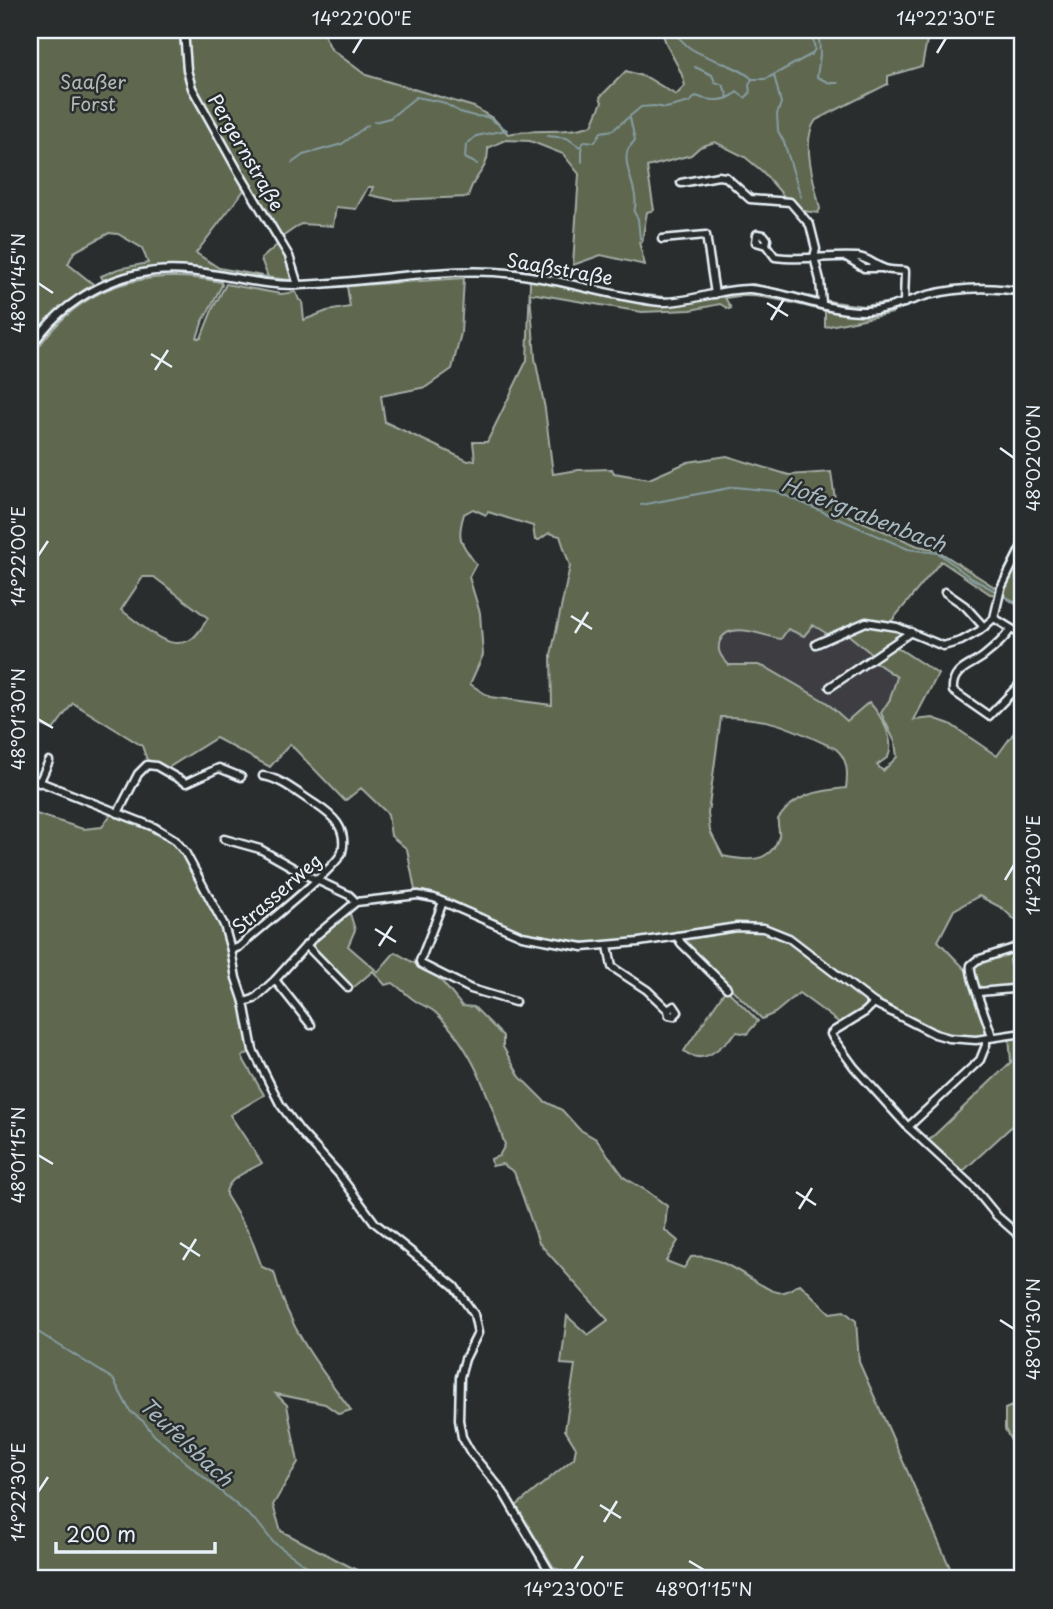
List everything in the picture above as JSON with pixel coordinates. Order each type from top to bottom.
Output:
[{"type":"street","name":"Pergernstraße","points":[[184,30],[187,70],[192,88],[289,256],[298,285]]},
{"type":"street","points":[[681,183],[726,177],[750,199],[790,202],[810,225],[816,249],[814,257],[822,304]]},
{"type":"street","points":[[662,239],[706,235],[715,294]]},
{"type":"street","points":[[766,245],[775,257],[867,259],[882,268],[905,271],[904,303]]},
{"type":"street","name":"Saaßstraße","points":[[30,349],[48,325],[95,289],[127,276],[171,270],[269,284],[298,285],[477,272],[527,276],[661,302],[747,289],[854,311],[866,311],[968,288],[1023,292]]},
{"type":"street","points":[[816,643],[866,622],[886,624],[947,646],[961,641],[994,618],[1000,592],[1023,544]]},
{"type":"street","points":[[945,592],[965,606],[984,627]]},
{"type":"street","points":[[994,618],[1023,636]]},
{"type":"street","points":[[1011,629],[982,658],[961,670],[954,679],[953,691],[991,716],[1008,694],[1023,681]]},
{"type":"street","points":[[830,687],[911,632]]},
{"type":"street","points":[[39,783],[49,761]]},
{"type":"street","points":[[118,813],[131,785],[147,765],[156,766],[186,783],[219,768],[241,777]]},
{"type":"street","name":"Strasserweg","points":[[231,950],[239,947],[336,862],[342,849],[337,820],[278,782],[263,776]]},
{"type":"street","points":[[30,778],[154,827],[180,845],[220,916],[231,950],[256,1059],[285,1111],[338,1173],[375,1223],[454,1286],[474,1314],[478,1333],[465,1359],[460,1377],[458,1420],[462,1437],[471,1453],[503,1492],[554,1579]]},
{"type":"street","points":[[224,839],[260,849],[349,895],[356,902]]},
{"type":"street","points":[[244,1002],[254,999],[306,945],[356,902],[418,895],[443,902],[535,940],[583,947],[608,946],[737,927],[764,928],[789,938],[874,1003],[935,1034],[964,1040],[1023,1033]]},
{"type":"street","points":[[443,902],[421,964],[471,989],[515,1002]]},
{"type":"street","points":[[677,936],[727,988]]},
{"type":"street","points":[[306,945],[348,988]]},
{"type":"street","points":[[908,1127],[980,1060],[989,1038],[979,992],[970,974],[973,962],[1023,945]]},
{"type":"street","points":[[608,946],[610,963],[616,971],[647,990],[668,1010]]},
{"type":"street","points":[[275,980],[311,1025]]},
{"type":"street","points":[[979,992],[1023,988]]},
{"type":"street","points":[[874,1003],[831,1034],[854,1067],[908,1127],[974,1188],[1023,1239]]},
{"type":"shaded area","points":[[813,625],[828,633],[846,633],[873,655],[873,660],[897,677],[890,699],[881,713],[872,705],[847,722],[826,702],[767,668],[758,665],[729,665],[720,655],[718,644],[724,634],[733,629],[780,639],[788,629]]},
{"type":"green space","name":"Saaßer Forst","points":[[30,30],[179,30],[184,73],[189,89],[218,144],[288,258],[291,280],[156,267],[103,280],[101,276],[118,269],[148,263],[142,248],[118,234],[109,233],[74,252],[68,264],[93,284],[58,309],[30,341]],"holes":[[[245,189],[277,245],[261,259],[268,277],[219,268],[196,253]]]},
{"type":"green space","points":[[187,30],[322,30],[331,49],[366,75],[474,107],[494,119],[508,134],[571,130],[592,125],[602,102],[600,97],[626,71],[648,78],[676,95],[685,86],[662,30],[929,30],[922,66],[888,76],[888,84],[816,120],[811,129],[809,151],[820,209],[818,213],[796,210],[763,172],[745,157],[715,142],[700,147],[691,155],[647,167],[654,210],[647,212],[642,242],[639,242],[645,265],[601,255],[573,265],[579,174],[563,154],[530,141],[505,140],[488,148],[486,163],[473,183],[468,197],[393,200],[370,195],[373,187],[368,187],[356,209],[336,207],[333,226],[301,224],[282,237],[199,96],[190,70]]},
{"type":"green space","points":[[527,271],[646,298],[647,295],[673,298],[753,284],[863,306],[899,301],[892,313],[825,327],[825,311],[763,297],[725,298],[731,308],[729,309],[720,304],[691,310],[642,312],[530,293],[535,358],[553,474],[612,469],[614,473],[649,479],[688,462],[727,456],[789,475],[831,472],[840,512],[918,546],[935,549],[996,588],[1023,534],[1023,609],[1002,595],[990,594],[941,561],[890,623],[871,620],[829,635],[813,625],[804,636],[788,629],[781,639],[747,631],[731,631],[724,635],[719,645],[720,654],[729,665],[758,665],[767,668],[826,702],[847,721],[869,702],[889,736],[888,757],[877,765],[883,771],[897,757],[895,742],[881,713],[890,699],[897,677],[872,660],[895,646],[938,674],[914,720],[933,718],[950,724],[997,756],[1023,720],[1023,913],[1015,920],[1002,908],[979,896],[954,910],[938,941],[968,972],[987,1035],[965,1037],[942,1033],[916,1023],[843,977],[805,945],[774,928],[760,925],[645,940],[586,943],[530,935],[444,897],[415,890],[407,849],[391,836],[388,814],[361,788],[345,801],[290,744],[270,767],[216,738],[166,769],[147,760],[142,746],[73,703],[53,730],[30,720],[30,360],[67,315],[88,299],[137,281],[163,277],[221,282],[222,285],[202,323],[197,338],[201,338],[226,284],[281,294],[296,292],[302,301],[304,320],[327,311],[350,307],[347,286],[464,278],[461,333],[452,369],[426,387],[381,396],[385,422],[468,461],[475,460],[473,442],[487,442],[527,360],[530,283]],"holes":[[[473,509],[486,515],[488,512],[533,526],[535,540],[549,533],[560,536],[570,566],[551,655],[552,705],[490,697],[470,684],[483,655],[480,613],[469,577],[476,564],[461,541],[460,530],[464,514]],[[143,577],[154,577],[208,618],[193,638],[181,643],[163,639],[121,610]],[[721,717],[754,719],[793,730],[836,749],[845,762],[846,788],[808,795],[792,804],[778,819],[779,836],[770,852],[764,856],[749,859],[723,856],[710,831],[708,813]]]},
{"type":"green space","points":[[861,625],[887,625],[905,633],[873,655],[846,633]]},
{"type":"green space","points":[[30,812],[83,829],[102,827],[111,814],[139,824],[181,852],[222,927],[251,1051],[242,1057],[264,1095],[230,1115],[262,1163],[234,1180],[226,1195],[250,1235],[262,1267],[274,1272],[287,1310],[305,1345],[351,1410],[339,1414],[325,1404],[276,1394],[287,1405],[298,1462],[273,1505],[281,1531],[374,1579],[30,1579]]},
{"type":"green space","points":[[349,910],[355,930],[348,946],[378,972],[395,952],[439,978],[462,1006],[474,1007],[503,1036],[503,1047],[520,1077],[544,1101],[562,1110],[579,1129],[596,1139],[625,1178],[667,1206],[665,1230],[678,1241],[666,1261],[684,1268],[691,1257],[704,1257],[731,1267],[776,1292],[786,1291],[800,1284],[830,1313],[844,1311],[856,1321],[859,1362],[955,1579],[585,1579],[554,1568],[516,1506],[574,1458],[576,1448],[565,1430],[575,1365],[561,1364],[567,1316],[588,1335],[608,1320],[539,1243],[514,1172],[502,1164],[492,1166],[491,1159],[499,1156],[505,1145],[479,1075],[471,1058],[450,1028],[435,1012],[393,983],[385,985],[373,971],[353,988],[312,946],[311,943]]},
{"type":"green space","points":[[759,929],[788,942],[815,960],[865,1000],[867,1007],[841,1024],[799,993],[775,1013],[762,1019],[682,940],[733,930]]},
{"type":"green space","points":[[1023,947],[1023,955],[1010,960],[1013,986],[989,989],[979,986],[973,965]]},
{"type":"green space","points":[[726,989],[758,1021],[747,1034],[737,1032],[712,1053],[692,1056],[684,1051]]},
{"type":"green space","points":[[1021,1035],[1023,1116],[960,1174],[926,1143],[1011,1062],[1009,1036]]},
{"type":"green space","points":[[1019,1403],[1023,1407],[1023,1464],[1005,1429],[1005,1409]]},
{"type":"waterway","points":[[669,30],[690,48],[751,78]]},
{"type":"waterway","points":[[548,136],[567,138],[580,147],[585,141],[595,142],[601,132],[613,130],[641,107],[666,108],[690,102],[696,96],[712,100],[723,99],[737,92],[745,98],[750,93],[749,85],[752,79],[766,79],[812,54],[815,49],[813,39],[821,30]]},
{"type":"waterway","points":[[819,35],[817,77],[830,83],[838,83]]},
{"type":"waterway","points":[[695,67],[712,75],[715,82],[723,85],[728,97]]},
{"type":"waterway","points":[[774,75],[781,103],[777,114],[778,131],[801,197]]},
{"type":"waterway","points":[[374,122],[390,118],[416,97],[442,102],[474,116],[487,117],[507,130]]},
{"type":"waterway","points":[[630,118],[635,140],[628,149],[627,164],[635,196],[634,212],[638,219],[640,239]]},
{"type":"waterway","points":[[292,163],[303,155],[342,144],[368,125]]},
{"type":"waterway","points":[[477,164],[465,158],[466,145],[476,136],[506,130]]},
{"type":"waterway","points":[[582,146],[582,162]]},
{"type":"waterway","name":"Hofergrabenbach","points":[[641,505],[734,487],[775,491],[908,549],[938,553],[971,578],[1023,606]]},
{"type":"waterway","name":"Teufelsbach","points":[[30,1327],[113,1379],[130,1411],[144,1422],[154,1435],[258,1523],[273,1542],[325,1579]]}]
